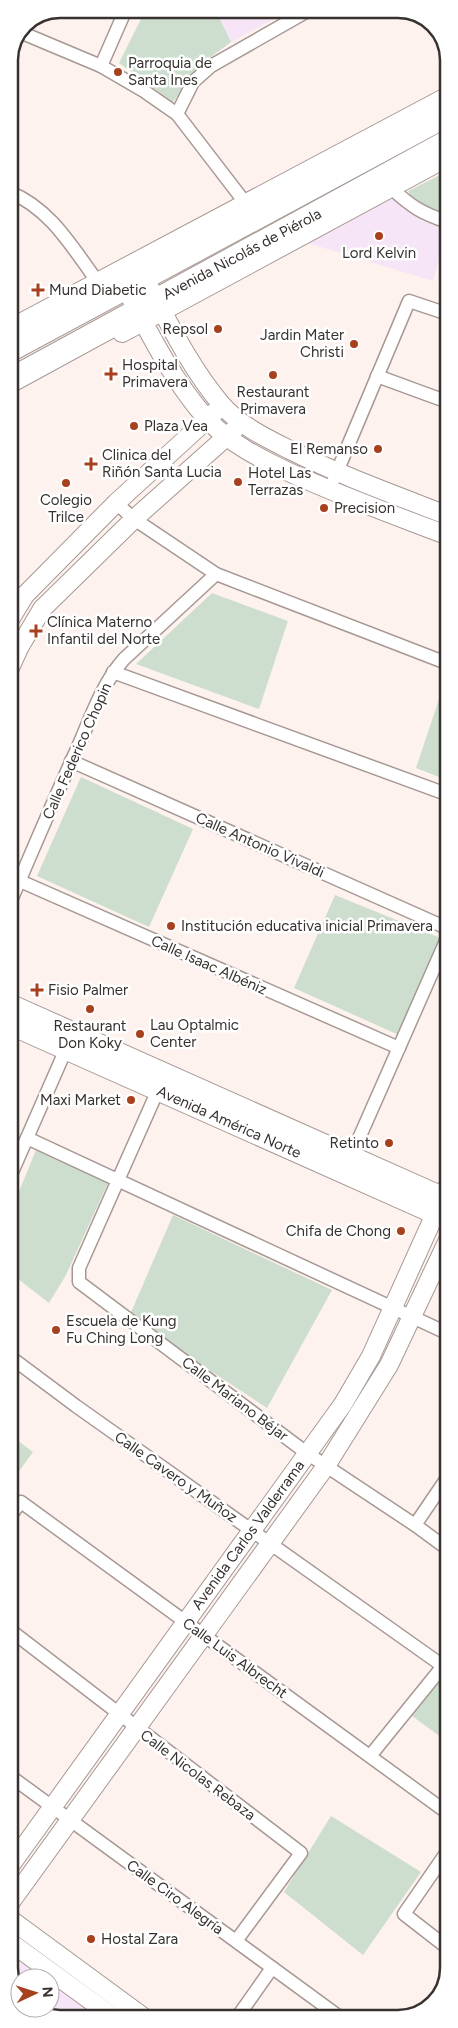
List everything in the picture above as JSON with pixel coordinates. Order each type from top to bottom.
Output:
[{"type":"highway","name":"Avenida Nicolás de Piérola","points":[[18,345],[135,282],[251,210],[440,118]]},
{"type":"highway","name":"Avenida Nicolás de Piérola","points":[[18,377],[150,311],[440,159]]},
{"type":"main road","name":"Avenida América Norte","points":[[18,1008],[352,1156],[440,1200]]},
{"type":"main road","name":"Avenida América Norte","points":[[18,1028],[344,1174],[440,1202]]},
{"type":"street","points":[[101,66],[122,18]]},
{"type":"street","points":[[177,114],[193,82],[211,66],[295,18]]},
{"type":"street","points":[[26,35],[101,66],[144,91],[177,114],[251,210]]},
{"type":"street","name":"Avenida Nicolás de Piérola","points":[[18,324],[97,281],[251,210],[440,101]]},
{"type":"street","name":"Avenida Nicolás de Piérola","points":[[18,389],[150,311],[392,188],[440,160]]},
{"type":"street","points":[[392,188],[411,206],[426,215],[440,219]]},
{"type":"street","points":[[18,197],[36,206],[52,221],[97,281]]},
{"type":"street","points":[[135,282],[150,311],[181,386],[208,419],[226,437],[265,461],[329,490],[440,533]]},
{"type":"street","points":[[329,490],[410,301],[440,311]]},
{"type":"street","points":[[150,311],[186,355],[222,405],[242,423],[269,440],[336,473],[440,513]]},
{"type":"street","points":[[377,376],[440,399]]},
{"type":"street","points":[[18,606],[25,595],[116,503],[222,405]]},
{"type":"street","points":[[18,650],[42,609],[134,519],[242,423]]},
{"type":"street","points":[[116,503],[134,519],[216,574],[440,661]]},
{"type":"street","name":"Calle Federico Chopin","points":[[18,885],[105,686],[113,672],[124,659],[216,574]]},
{"type":"street","points":[[113,672],[440,792]]},
{"type":"street","name":"Calle Antonio Vivaldi","points":[[72,761],[440,925]]},
{"type":"street","name":"Calle Isaac Albéniz","points":[[20,881],[398,1048]]},
{"type":"street","points":[[344,1174],[440,954]]},
{"type":"street","points":[[18,1158],[66,1049]]},
{"type":"street","points":[[117,1180],[158,1090]]},
{"type":"street","points":[[27,1138],[440,1330]]},
{"type":"street","name":"Calle Mariano Béjar","points":[[117,1180],[79,1268],[79,1282],[308,1454],[440,1543]]},
{"type":"street","name":"Avenida Carlos Valderrama","points":[[18,1854],[343,1404],[371,1356],[440,1213]]},
{"type":"street","name":"Avenida Carlos Valderrama","points":[[18,1892],[326,1466],[389,1365],[440,1257]]},
{"type":"street","name":"Calle Cavero y Muñoz","points":[[18,1363],[76,1406],[440,1664]]},
{"type":"street","points":[[415,1525],[440,1488]]},
{"type":"street","name":"Calle Luis Albrecht","points":[[18,1505],[20,1502],[440,1807]]},
{"type":"street","name":"Calle Nicolas Rebaza","points":[[18,1636],[301,1853],[236,1942]]},
{"type":"street","name":"Calle Cavero y Muñoz","points":[[370,1756],[440,1670]]},
{"type":"street","name":"Calle Ciro Alegría","points":[[18,1782],[330,2010]]},
{"type":"street","points":[[440,1862],[404,1914],[440,1942]]},
{"type":"street","points":[[18,1925],[134,2010]]},
{"type":"street","points":[[18,1948],[104,2010]]},
{"type":"street","points":[[242,2010],[272,1968]]},
{"type":"shaded area","points":[[219,18],[276,18],[231,42]]},
{"type":"shaded area","name":"Lord Kelvin","points":[[389,191],[422,221],[440,227],[440,257],[433,281],[301,241]]},
{"type":"shaded area","points":[[18,1952],[40,1968],[18,1968]]},
{"type":"shaded area","points":[[60,1982],[98,2010],[60,2010]]},
{"type":"green space","points":[[142,18],[219,18],[231,42],[204,62],[173,102],[119,63]]},
{"type":"green space","points":[[440,175],[440,215],[415,204],[408,191]]},
{"type":"green space","points":[[212,593],[288,621],[259,709],[136,664]]},
{"type":"green space","points":[[440,696],[440,777],[416,768]]},
{"type":"green space","points":[[81,777],[193,829],[149,927],[37,876]]},
{"type":"green space","points":[[335,895],[440,938],[440,946],[401,1036],[294,988]]},
{"type":"green space","points":[[36,1150],[108,1183],[66,1275],[49,1303],[18,1279],[18,1194]]},
{"type":"green space","points":[[173,1215],[332,1290],[267,1408],[129,1317]]},
{"type":"green space","points":[[18,1441],[33,1452],[18,1473]]},
{"type":"green space","points":[[440,1675],[440,1736],[408,1713]]},
{"type":"green space","points":[[331,1816],[421,1872],[363,1955],[284,1892]]},
{"type":"place","name":"Parroquia de Santa Ines","points":[[118,72]]},
{"type":"place","name":"Lord Kelvin","points":[[379,236]]},
{"type":"place","name":"Mund Diabetic","points":[[38,290]]},
{"type":"place","name":"Repsol","points":[[218,329]]},
{"type":"place","name":"Jardin Mater Christi","points":[[354,344]]},
{"type":"place","name":"Hospital Primavera","points":[[111,374]]},
{"type":"place","name":"Restaurant Primavera","points":[[273,375]]},
{"type":"place","name":"Plaza Vea","points":[[134,426]]},
{"type":"place","name":"El Remanso","points":[[378,449]]},
{"type":"place","name":"Clinica del Riñón Santa Lucia","points":[[91,464]]},
{"type":"place","name":"Hotel Las Terrazas","points":[[238,482]]},
{"type":"place","name":"Colegio Trilce","points":[[66,483]]},
{"type":"place","name":"Precision","points":[[324,508]]},
{"type":"place","name":"Clínica Materno Infantil del Norte","points":[[36,631]]},
{"type":"place","name":"Institución educativa inicial Primavera","points":[[171,926]]},
{"type":"place","name":"Fisio Palmer","points":[[37,990]]},
{"type":"place","name":"Restaurant Don Koky","points":[[90,1009]]},
{"type":"place","name":"Lau Optalmic Center","points":[[140,1034]]},
{"type":"place","name":"Maxi Market","points":[[131,1100]]},
{"type":"place","name":"Retinto","points":[[389,1143]]},
{"type":"place","name":"Chifa de Chong","points":[[401,1231]]},
{"type":"place","name":"Escuela de Kung Fu Ching Long","points":[[56,1330]]},
{"type":"place","name":"Hostal Zara","points":[[91,1939]]}]
